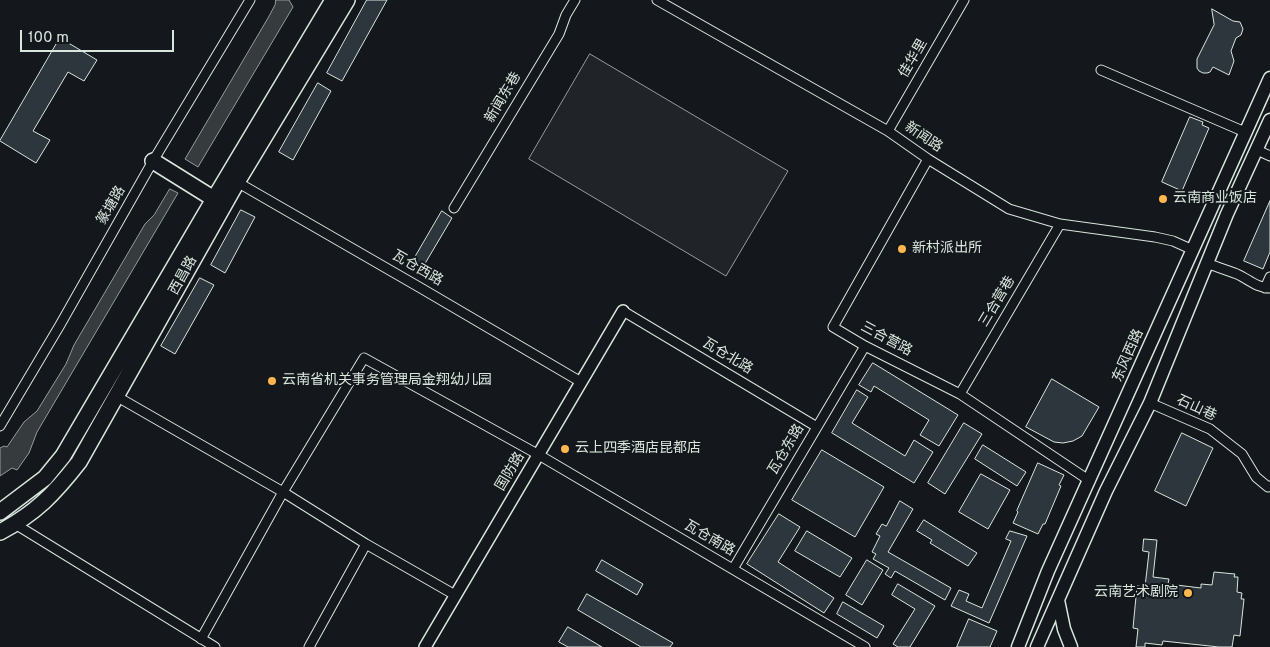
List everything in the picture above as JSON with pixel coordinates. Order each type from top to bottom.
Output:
[{"type":"main road","name":"西昌路","points":[[0,512],[46,478],[63,456],[333,0]]},
{"type":"main road","name":"西昌路","points":[[0,532],[38,508],[60,487],[79,462],[237,182],[347,0]]},
{"type":"main road","name":"东风西路","points":[[1018,647],[1048,571],[1270,78]]},
{"type":"main road","points":[[1037,647],[1106,491],[1150,403],[1206,263],[1270,120]]},
{"type":"main road","points":[[153,161],[214,199]]},
{"type":"main road","points":[[1058,600],[1064,628],[1071,647]]},
{"type":"street","name":"篆塘路","points":[[0,426],[153,161],[250,0]]},
{"type":"street","name":"新闻东巷","points":[[454,208],[559,34],[574,0]]},
{"type":"street","name":"新闻路","points":[[657,0],[888,131],[1009,209],[1060,224],[1155,237],[1172,241],[1192,250]]},
{"type":"street","name":"佳华里","points":[[888,131],[964,0]]},
{"type":"street","points":[[1101,70],[1245,132]]},
{"type":"street","points":[[1257,150],[1270,156]]},
{"type":"street","name":"三合营路","points":[[928,158],[832,327],[865,346],[960,394],[1090,481]]},
{"type":"street","name":"瓦仓西路","points":[[237,182],[581,382]]},
{"type":"street","name":"三合营巷","points":[[960,394],[1060,224]]},
{"type":"street","points":[[1206,263],[1267,288],[1270,277]]},
{"type":"street","name":"国防路","points":[[425,647],[623,311]]},
{"type":"street","name":"瓦仓北路","points":[[623,311],[817,426]]},
{"type":"street","name":"瓦仓东路","points":[[733,569],[865,346]]},
{"type":"street","name":"瓦仓南路","points":[[283,492],[364,358],[538,455],[865,647]]},
{"type":"street","points":[[116,396],[283,492],[366,544],[455,595]]},
{"type":"street","name":"石山巷","points":[[1150,403],[1210,429],[1242,454],[1256,477],[1268,487],[1270,486]]},
{"type":"street","points":[[201,639],[283,492]]},
{"type":"street","points":[[15,524],[215,647]]},
{"type":"street","points":[[308,647],[366,544]]},
{"type":"shaded area","points":[[276,0],[289,0],[293,7],[198,167],[185,159],[268,18]]},
{"type":"shaded area","points":[[590,54],[788,171],[726,276],[529,159]]},
{"type":"shaded area","points":[[170,189],[178,193],[37,432],[29,453],[17,470],[12,468],[0,476],[0,448],[7,447],[24,422],[37,411],[66,364],[74,345],[145,224],[154,215]]},
{"type":"building","points":[[367,0],[387,0],[342,81],[327,73]]},
{"type":"building","points":[[1212,9],[1233,21],[1240,22],[1243,29],[1241,35],[1236,38],[1231,51],[1234,61],[1229,75],[1213,67],[1207,73],[1199,71],[1197,68],[1197,59],[1214,25]]},
{"type":"building","points":[[60,38],[97,60],[84,81],[68,72],[33,131],[50,140],[36,163],[0,141]]},
{"type":"building","points":[[318,83],[331,91],[293,160],[279,152]]},
{"type":"building","points":[[1190,117],[1203,122],[1202,125],[1209,128],[1182,191],[1162,182]]},
{"type":"building","points":[[1270,201],[1270,252],[1263,269],[1244,261]]},
{"type":"building","points":[[241,210],[255,217],[225,273],[211,265]]},
{"type":"building","points":[[442,211],[452,218],[420,272],[410,266]]},
{"type":"building","points":[[200,278],[214,285],[175,354],[161,346]]},
{"type":"building","points":[[873,363],[958,415],[939,446],[920,435],[929,420],[874,386],[871,392],[859,385]]},
{"type":"building","points":[[1052,379],[1099,407],[1082,436],[1073,441],[1054,442],[1026,427]]},
{"type":"building","points":[[857,390],[868,397],[852,423],[905,456],[914,440],[933,452],[914,483],[832,433]]},
{"type":"building","points":[[964,423],[982,434],[945,494],[928,483]]},
{"type":"building","points":[[1182,433],[1213,448],[1186,506],[1155,491]]},
{"type":"building","points":[[983,445],[1026,472],[1017,486],[975,459]]},
{"type":"building","points":[[822,450],[884,487],[855,537],[792,500]]},
{"type":"building","points":[[1038,463],[1064,475],[1045,524],[1043,524],[1038,534],[1013,523]]},
{"type":"building","points":[[981,474],[1010,490],[988,529],[959,512]]},
{"type":"building","points":[[900,501],[913,509],[888,552],[951,588],[945,600],[895,571],[891,578],[885,574],[889,568],[873,559],[876,554],[872,552],[880,536],[876,534],[882,524],[886,526]]},
{"type":"building","points":[[779,514],[800,527],[778,562],[834,598],[824,613],[747,564]]},
{"type":"building","points":[[924,520],[977,553],[968,566],[930,543],[932,540],[917,531]]},
{"type":"building","points":[[807,531],[852,558],[840,577],[795,551]]},
{"type":"building","points":[[1010,531],[1027,536],[989,623],[951,606],[959,590],[969,594],[966,601],[982,608],[1011,541],[1006,539]]},
{"type":"building","name":"云南艺术剧院","points":[[1144,539],[1157,540],[1153,577],[1169,579],[1168,584],[1201,588],[1201,584],[1212,585],[1214,572],[1235,574],[1234,577],[1238,577],[1237,592],[1242,593],[1241,599],[1244,599],[1240,636],[1234,635],[1232,647],[1163,641],[1162,645],[1145,643],[1145,647],[1136,647],[1138,629],[1133,628],[1137,586],[1145,587],[1149,552],[1143,551]]},
{"type":"building","points":[[602,560],[643,584],[637,595],[596,571]]},
{"type":"building","points":[[867,560],[883,570],[862,605],[846,595]]},
{"type":"building","points":[[898,584],[935,606],[910,647],[898,647],[893,644],[915,609],[892,595]]},
{"type":"building","points":[[587,594],[673,643],[670,647],[641,647],[578,610]]},
{"type":"building","points":[[843,602],[884,626],[877,638],[837,614]]},
{"type":"building","points":[[969,619],[997,631],[990,647],[957,647]]},
{"type":"building","points":[[568,627],[602,647],[568,647],[559,642]]},
{"type":"place","name":"云南商业饭店","points":[[1163,199]]},
{"type":"place","name":"新村派出所","points":[[902,249]]},
{"type":"place","name":"云南省机关事务管理局金翔幼儿园","points":[[272,381]]},
{"type":"place","name":"云上四季酒店昆都店","points":[[565,449]]},
{"type":"place","name":"云南艺术剧院","points":[[1188,593]]}]
